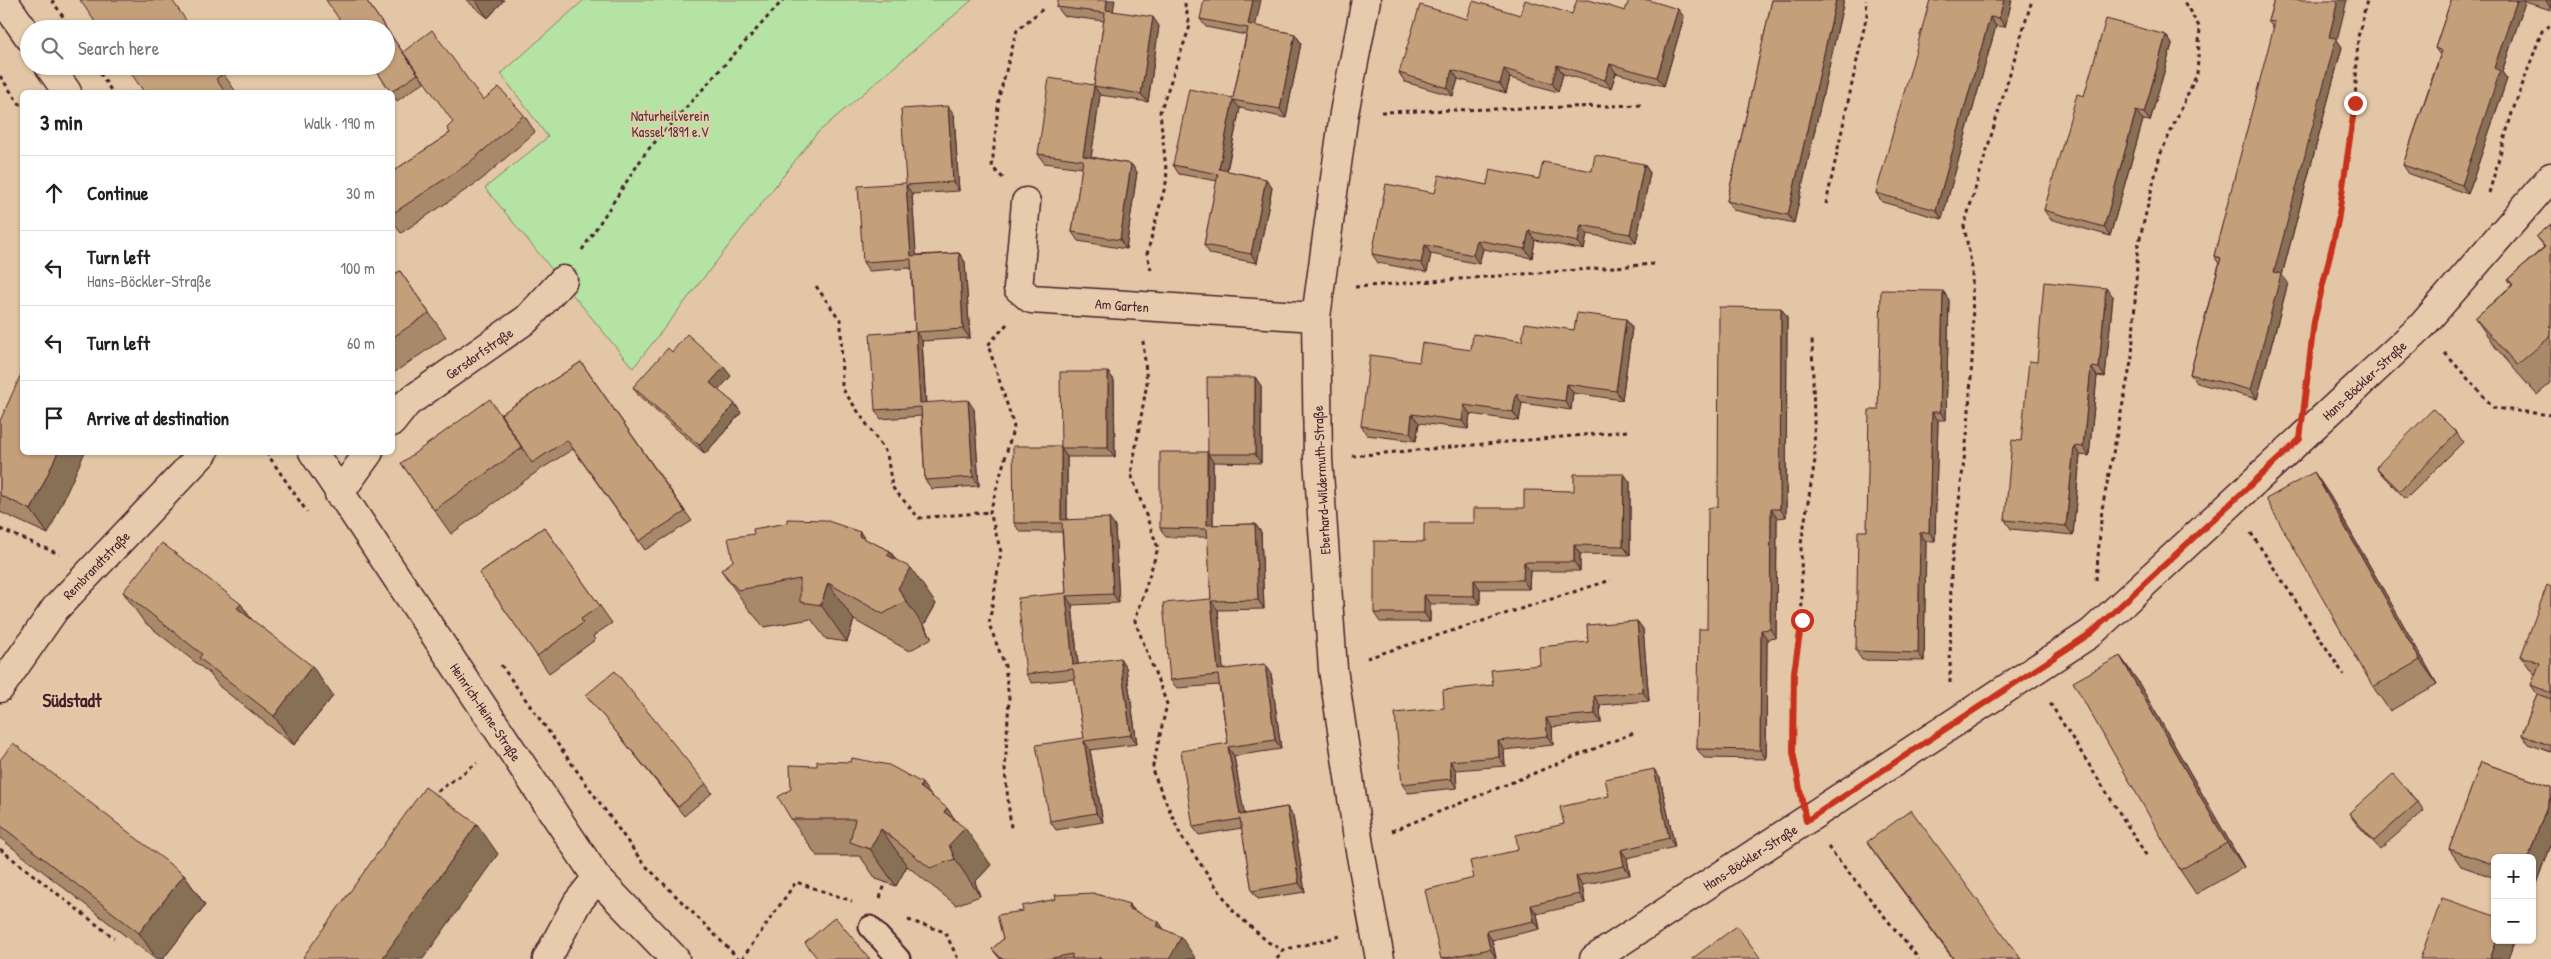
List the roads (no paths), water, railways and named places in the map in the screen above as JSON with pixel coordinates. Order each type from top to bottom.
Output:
[{"type":"street","points":[[4,0],[20,24]]},
{"type":"street","name":"Eberhard-Wildermuth-Straße","points":[[1366,0],[1344,113],[1316,317],[1318,459],[1333,669],[1359,845],[1380,959]]},
{"type":"street","points":[[55,75],[66,90]]},
{"type":"street","name":"Hans-Böckler-Straße","points":[[1594,959],[2091,633],[2422,327],[2551,177]]},
{"type":"street","name":"Am Garten","points":[[1026,202],[1018,288],[1031,298],[1316,317]]},
{"type":"street","name":"Gersdorfstraße","points":[[395,418],[407,404],[527,319],[563,280]]},
{"type":"street","name":"Rembrandtstraße","points":[[0,688],[55,609],[201,455]]},
{"type":"street","name":"Heinrich-Heine-Straße","points":[[315,455],[339,494],[597,878],[675,959]]},
{"type":"street","points":[[339,494],[367,455]]},
{"type":"street","points":[[547,959],[577,903],[597,878]]},
{"type":"lane","points":[[870,927],[899,959]]},
{"type":"district","name":"Südstadt","points":[[72,700]]},
{"type":"park label","name":"Naturheilverein Kassel 1891 e.V","points":[[670,124]]}]
